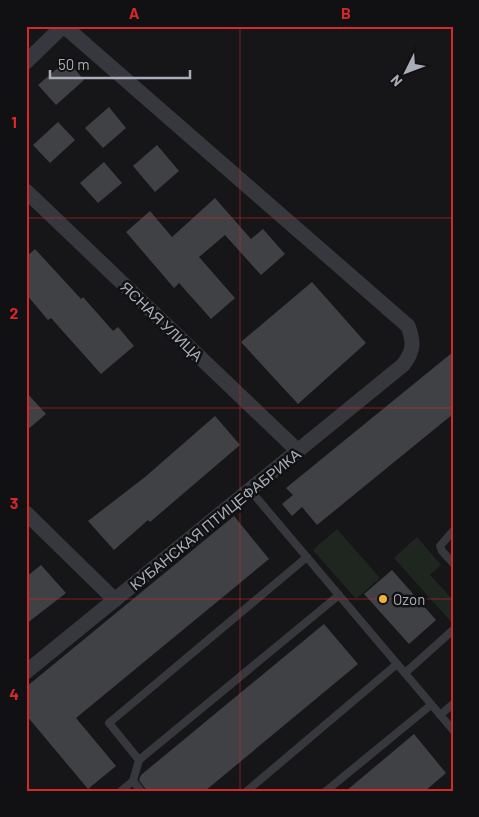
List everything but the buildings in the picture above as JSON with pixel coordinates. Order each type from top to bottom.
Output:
[{"type":"street","points":[[26,62],[64,26]]},
{"type":"street","name":"КУБАНСКАЯ ПТИЦЕФАБРИКА","points":[[26,672],[403,365],[412,354],[413,339],[408,326],[64,26]]},
{"type":"street","name":"ЯСНАЯ УЛИЦА","points":[[26,191],[298,451]]},
{"type":"street","points":[[26,513],[115,600]]},
{"type":"lane","points":[[250,490],[453,730]]},
{"type":"lane","points":[[453,532],[440,546],[453,563]]},
{"type":"lane","points":[[139,760],[109,723],[307,557]]},
{"type":"lane","points":[[121,791],[133,781],[139,760],[339,595]]},
{"type":"lane","points":[[405,673],[453,630]]},
{"type":"lane","points":[[246,791],[397,664]]},
{"type":"lane","points":[[440,715],[453,704]]},
{"type":"lane","points":[[326,791],[432,705]]},
{"type":"lane","points":[[133,781],[141,791]]},
{"type":"shaded area","points":[[337,529],[380,578],[356,599],[313,550]]},
{"type":"shaded area","points":[[417,537],[441,565],[430,575],[453,600],[453,624],[394,558]]},
{"type":"place","name":"Ozon","points":[[383,599]]}]
